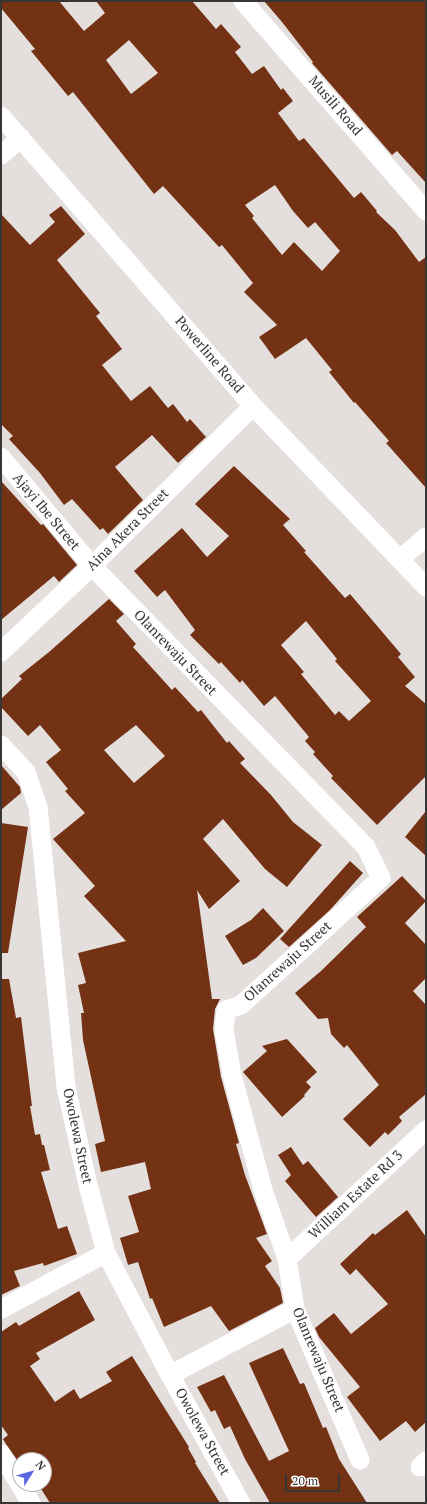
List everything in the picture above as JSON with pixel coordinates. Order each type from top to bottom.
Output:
[{"type":"street","name":"Musili Road","points":[[243,1],[426,211]]},
{"type":"street","name":"Powerline Road","points":[[1,116],[22,138],[253,406],[426,587]]},
{"type":"street","points":[[1,155],[22,138]]},
{"type":"street","name":"Aina Akera Street","points":[[1,652],[92,566],[253,406]]},
{"type":"street","name":"Ajayi Ibe Street","points":[[1,457],[92,566]]},
{"type":"street","points":[[400,559],[426,537]]},
{"type":"street","name":"Olanrewaju Street","points":[[92,566],[366,847],[381,878],[241,1005],[226,1010],[224,1030],[232,1075],[262,1190],[287,1259],[295,1309],[360,1460]]},
{"type":"street","name":"Owolewa Street","points":[[1,745],[26,772],[38,807],[66,1087],[88,1185],[106,1253],[170,1375],[241,1503]]},
{"type":"street","name":"William Estate Rd 3","points":[[287,1259],[426,1130]]},
{"type":"street","points":[[1,1309],[106,1253]]},
{"type":"street","points":[[170,1375],[295,1309]]},
{"type":"street","points":[[1,1454],[31,1503]]},
{"type":"building","points":[[1,1],[59,1],[84,31],[105,13],[96,1],[192,1],[216,29],[221,24],[241,47],[235,52],[252,74],[264,66],[281,90],[283,88],[293,101],[278,113],[299,141],[304,138],[354,198],[361,192],[377,211],[376,212],[395,230],[419,262],[426,257],[426,488],[386,443],[389,441],[355,402],[354,403],[329,372],[332,370],[306,338],[275,359],[259,337],[277,325],[244,292],[253,283],[222,245],[219,247],[163,186],[154,194],[73,92],[68,96],[31,51],[35,49],[1,8]],"holes":[[[129,40],[158,73],[131,94],[106,60]],[[275,185],[293,211],[308,228],[315,222],[340,251],[322,271],[294,242],[282,255],[252,218],[254,216],[245,205]]]},
{"type":"building","points":[[264,1],[426,1],[426,183],[397,151],[392,155],[312,63],[313,62]]},
{"type":"building","points":[[61,206],[85,234],[57,260],[100,313],[96,316],[122,349],[102,365],[131,401],[150,386],[168,408],[173,404],[187,422],[190,419],[206,437],[178,463],[152,435],[115,467],[143,500],[108,534],[103,528],[100,530],[72,499],[64,505],[40,473],[9,439],[13,436],[1,424],[1,214],[30,245],[55,222],[49,215]]},
{"type":"building","points":[[234,466],[290,519],[283,525],[306,551],[304,552],[345,598],[350,594],[401,654],[398,657],[415,677],[405,686],[426,704],[426,776],[377,825],[331,778],[333,776],[313,754],[315,752],[305,741],[309,737],[275,696],[264,706],[242,680],[240,683],[221,662],[219,664],[190,635],[195,630],[165,590],[157,597],[134,571],[182,528],[207,557],[229,536],[195,504]],"holes":[[[306,621],[337,659],[335,661],[371,701],[349,721],[339,711],[335,715],[301,674],[304,672],[281,645]]]},
{"type":"building","points":[[1,481],[41,525],[43,524],[77,565],[59,582],[54,576],[1,620]]},
{"type":"building","points":[[109,599],[124,614],[116,621],[136,644],[133,647],[172,690],[175,687],[198,712],[201,710],[227,743],[229,741],[245,759],[240,763],[271,795],[293,822],[322,845],[287,887],[265,869],[223,819],[203,839],[240,881],[209,909],[197,890],[212,999],[220,999],[215,1009],[213,1029],[221,1077],[239,1143],[236,1144],[245,1175],[267,1234],[256,1238],[272,1261],[265,1266],[280,1288],[283,1303],[229,1331],[211,1306],[164,1327],[152,1298],[150,1299],[138,1262],[128,1265],[120,1238],[139,1232],[128,1196],[151,1189],[145,1162],[101,1172],[95,1144],[105,1141],[83,1040],[81,1013],[84,1013],[78,985],[86,983],[78,953],[126,941],[84,896],[95,886],[53,839],[85,813],[65,791],[68,789],[46,762],[61,750],[40,725],[28,736],[1,707],[1,699],[22,679],[19,676],[49,652]],"holes":[[[136,725],[165,756],[134,783],[104,750]]]},
{"type":"building","points":[[1,765],[20,787],[21,793],[1,810]]},
{"type":"building","points":[[426,811],[426,856],[405,837]]},
{"type":"building","points":[[1,823],[28,827],[8,953],[1,953]]},
{"type":"building","points":[[350,861],[363,873],[330,910],[289,947],[280,939]]},
{"type":"building","points":[[402,876],[426,901],[405,923],[426,945],[426,978],[413,991],[426,1005],[426,1094],[399,1117],[402,1121],[388,1135],[385,1132],[370,1147],[343,1119],[379,1085],[347,1045],[344,1048],[331,1034],[328,1018],[318,1019],[295,993],[321,971],[366,927],[357,917]]},
{"type":"building","points":[[263,908],[284,931],[256,958],[243,965],[225,936],[251,920]]},
{"type":"building","points":[[1,979],[9,979],[16,1018],[21,1017],[32,1106],[30,1106],[35,1135],[40,1134],[50,1170],[41,1172],[58,1229],[67,1226],[77,1254],[44,1266],[43,1263],[14,1271],[20,1286],[1,1295]]},
{"type":"building","points":[[287,1039],[317,1072],[306,1082],[311,1087],[304,1095],[305,1096],[282,1117],[243,1072],[267,1051],[262,1046]]},
{"type":"building","points":[[291,1147],[303,1165],[308,1161],[338,1197],[316,1217],[285,1181],[291,1175],[278,1155]]},
{"type":"building","points":[[407,1210],[426,1237],[426,1422],[415,1432],[406,1421],[380,1441],[347,1397],[360,1387],[319,1337],[315,1328],[334,1313],[351,1334],[388,1304],[356,1269],[350,1275],[340,1264],[373,1233],[375,1235]]},
{"type":"building","points":[[79,1291],[95,1320],[36,1353],[40,1359],[30,1366],[55,1402],[74,1389],[80,1399],[112,1381],[106,1372],[132,1356],[189,1447],[188,1448],[196,1462],[195,1463],[220,1503],[50,1503],[43,1492],[52,1492],[52,1452],[12,1453],[3,1439],[8,1435],[1,1425],[1,1332],[16,1322],[19,1326]]},
{"type":"building","points":[[283,1348],[300,1384],[304,1383],[323,1428],[326,1427],[339,1459],[367,1503],[270,1503],[245,1459],[230,1426],[224,1429],[215,1410],[211,1412],[197,1387],[224,1375],[269,1461],[289,1451],[249,1363]]}]
